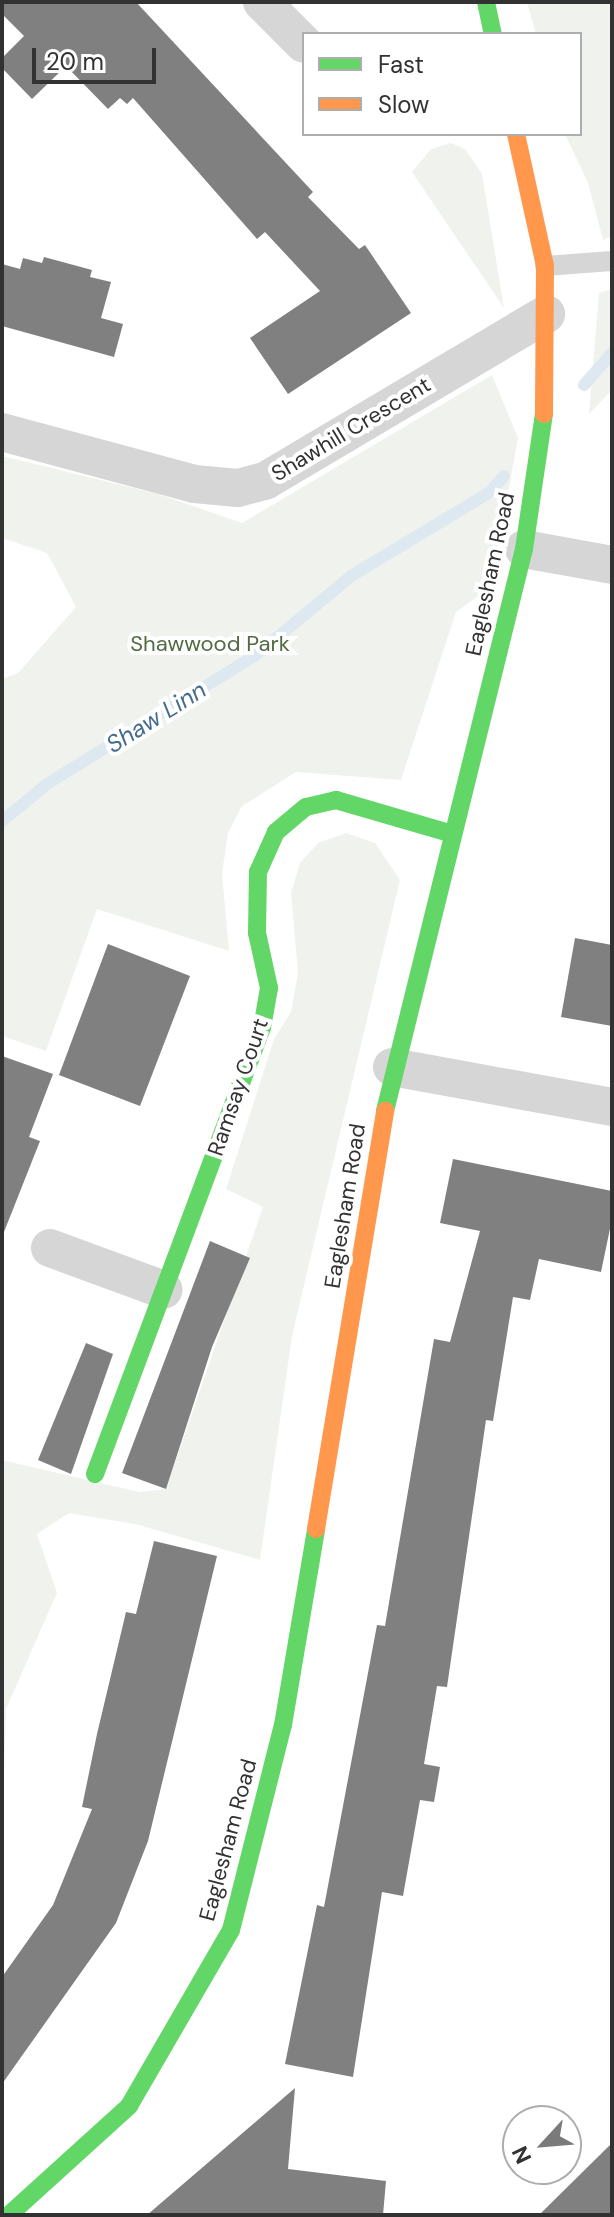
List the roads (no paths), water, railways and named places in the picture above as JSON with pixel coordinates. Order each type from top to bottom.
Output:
[{"type":"street","points":[[262,2],[302,42]]},
{"type":"street","points":[[486,2],[493,32]]},
{"type":"street","name":"Eaglesham Road","points":[[12,2214],[129,2106],[231,1930],[283,1725],[392,1067],[524,549],[544,428],[545,266],[516,136]]},
{"type":"street","name":"Shawhill Crescent","points":[[2,432],[195,484],[238,488],[265,481],[546,314]]},
{"type":"street","points":[[524,549],[612,565]]},
{"type":"street","name":"Ramsay Court","points":[[95,1474],[262,1028],[269,988],[257,933],[258,872],[276,832],[306,807],[336,800],[453,834]]},
{"type":"street","points":[[392,1067],[612,1107]]},
{"type":"street","points":[[50,1248],[164,1290]]},
{"type":"lane","points":[[545,266],[612,261]]},
{"type":"waterway","name":"Shaw Linn","points":[[584,385],[612,353]]},
{"type":"waterway","name":"Shaw Linn","points":[[2,821],[47,784],[256,655],[351,576],[490,492],[504,476]]},
{"type":"park label","name":"Shawwood Park","points":[[210,644]]}]
